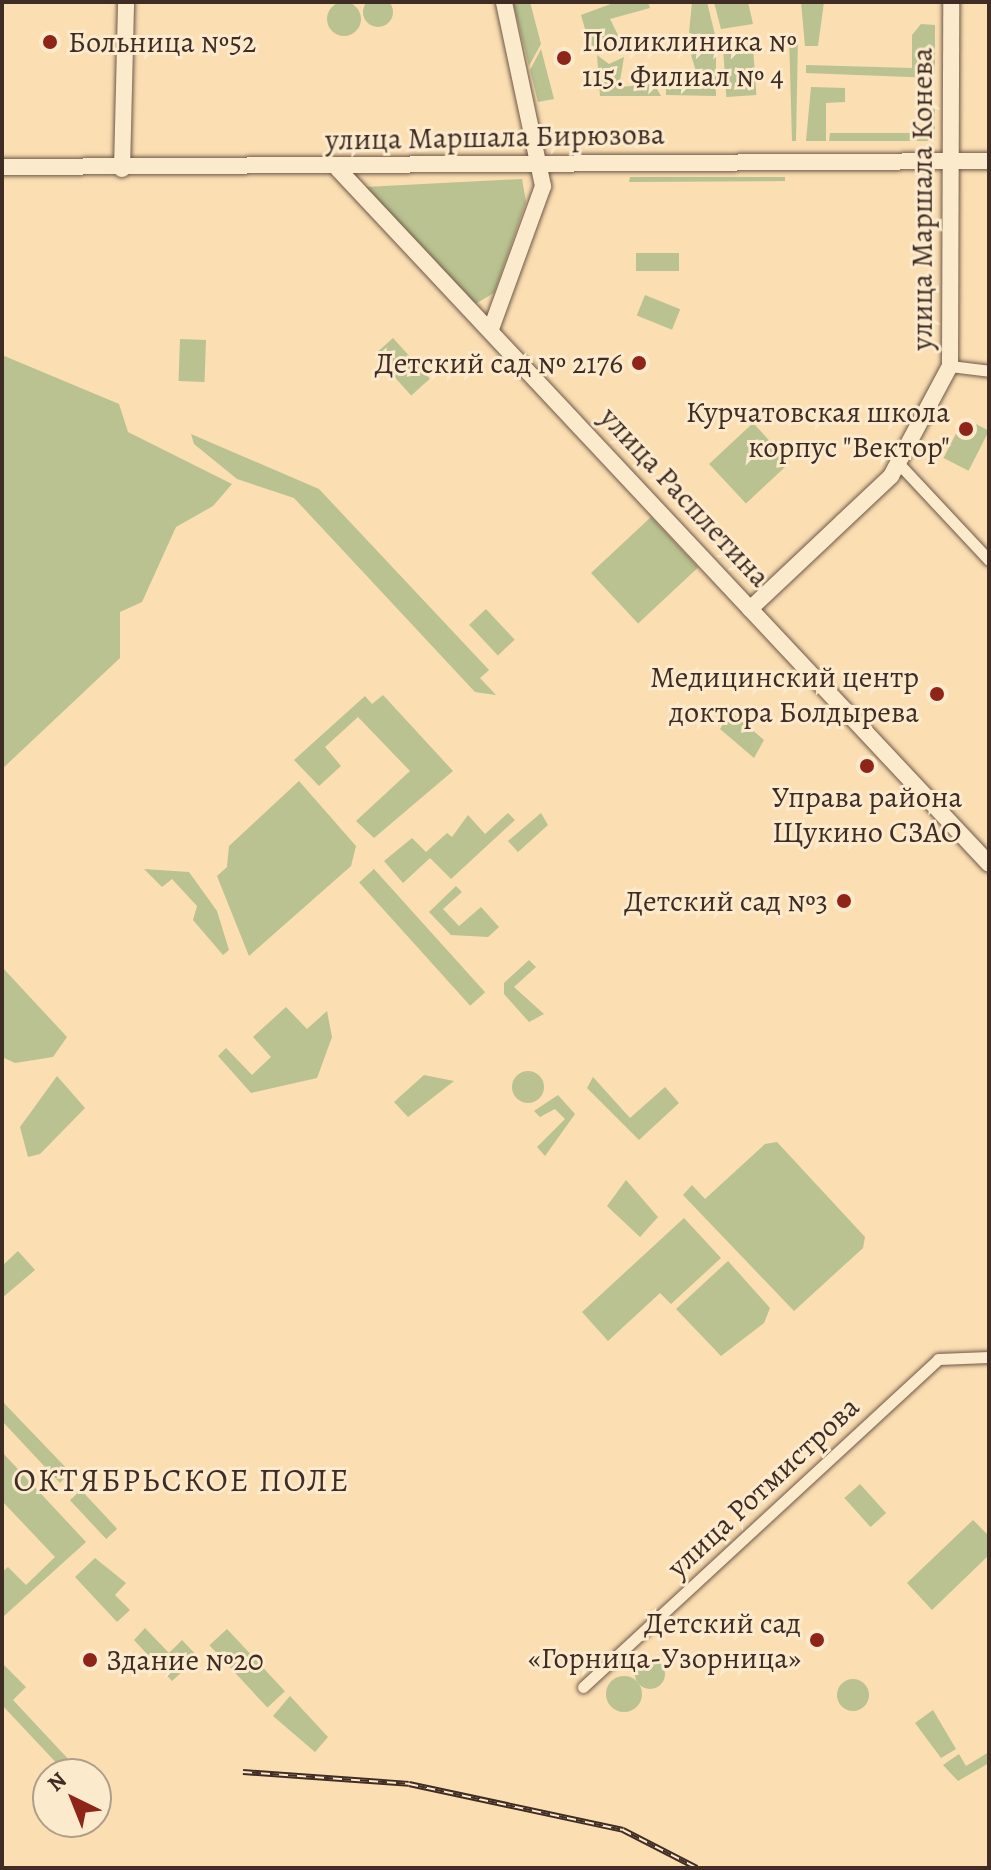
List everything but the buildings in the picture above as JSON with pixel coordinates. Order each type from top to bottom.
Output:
[{"type":"street","points":[[122,169],[126,2]]},
{"type":"street","points":[[491,329],[542,197],[541,162],[504,2]]},
{"type":"street","name":"улица Маршала Конева","points":[[750,609],[900,465],[950,366],[951,2]]},
{"type":"street","name":"улица Маршала Бирюзова","points":[[2,167],[338,169],[541,162],[989,161]]},
{"type":"street","name":"улица Расплетина","points":[[338,169],[989,864]]},
{"type":"street","points":[[950,366],[989,371]]},
{"type":"street","points":[[900,465],[989,560]]},
{"type":"street","name":"улица Ротмистрова","points":[[583,1687],[938,1359],[989,1357]]},
{"type":"green space","points":[[378,-3],[388,2],[393,12],[388,22],[378,27],[368,22],[363,12],[368,2]]},
{"type":"green space","points":[[344,2],[356,7],[361,19],[356,31],[344,36],[332,31],[327,19],[332,7]]},
{"type":"green space","points":[[513,2],[530,2],[541,44],[529,66]]},
{"type":"green space","points":[[616,2],[648,2],[650,8],[610,19],[622,43],[607,40],[592,53],[581,15]]},
{"type":"green space","points":[[692,2],[707,2],[716,39],[689,33]]},
{"type":"green space","points":[[714,2],[748,2],[753,24],[721,29]]},
{"type":"green space","points":[[801,2],[824,2],[818,46],[805,46]]},
{"type":"green space","points":[[921,24],[935,25],[935,78],[806,73],[806,65],[912,68],[912,35]]},
{"type":"green space","points":[[789,35],[798,37],[796,141],[792,141]]},
{"type":"green space","points":[[716,45],[716,96],[666,95],[666,88],[701,87],[691,55]]},
{"type":"green space","points":[[753,47],[756,95],[726,97],[723,49]]},
{"type":"green space","points":[[541,49],[554,99],[538,102],[530,70]]},
{"type":"green space","points":[[597,55],[609,64],[624,57],[619,87],[654,84],[661,96],[600,96]]},
{"type":"green space","points":[[811,87],[845,88],[845,102],[826,103],[826,141],[806,141]]},
{"type":"green space","points":[[928,107],[935,107],[935,141],[829,141],[830,133],[928,133]]},
{"type":"green space","points":[[630,177],[785,177],[785,181],[629,182]]},
{"type":"green space","points":[[522,179],[526,202],[494,293],[475,304],[365,187]]},
{"type":"green space","points":[[636,253],[679,253],[679,271],[636,271]]},
{"type":"green space","points":[[645,295],[680,309],[672,330],[637,315]]},
{"type":"green space","points":[[393,338],[430,379],[411,396],[374,355]]},
{"type":"green space","points":[[180,339],[206,340],[205,382],[179,381]]},
{"type":"green space","points":[[2,355],[119,404],[128,432],[232,484],[213,506],[176,527],[142,602],[120,612],[120,658],[2,769]]},
{"type":"green space","points":[[964,418],[989,431],[969,471],[944,458]]},
{"type":"green space","points":[[753,423],[790,462],[746,503],[709,464]]},
{"type":"green space","points":[[191,434],[319,489],[489,670],[480,678],[496,695],[475,692],[294,498],[237,479],[194,444]]},
{"type":"green space","points":[[651,517],[698,567],[638,623],[591,573]]},
{"type":"green space","points":[[486,609],[515,640],[498,655],[469,625]]},
{"type":"green space","points":[[383,695],[453,771],[374,838],[356,821],[410,771],[358,717],[325,747],[341,766],[319,786],[294,760],[365,696],[372,704]]},
{"type":"green space","points":[[731,712],[764,740],[754,758],[720,729]]},
{"type":"green space","points":[[299,781],[356,846],[351,866],[249,956],[217,876],[227,867],[229,846]]},
{"type":"green space","points":[[508,813],[515,820],[451,879],[430,858],[403,883],[384,861],[412,838],[426,852],[447,833],[452,837],[468,815],[485,834]]},
{"type":"green space","points":[[541,813],[548,825],[518,852],[508,841]]},
{"type":"green space","points":[[144,869],[189,872],[217,911],[229,950],[223,955],[193,920],[197,906],[172,879],[162,887]]},
{"type":"green space","points":[[374,869],[485,992],[470,1006],[359,882]]},
{"type":"green space","points":[[456,886],[462,892],[443,909],[459,926],[481,907],[499,927],[488,937],[451,935],[429,912]]},
{"type":"green space","points":[[529,960],[536,967],[514,987],[544,1014],[529,1022],[504,994],[504,983]]},
{"type":"green space","points":[[2,967],[67,1037],[53,1057],[15,1063],[2,1057]]},
{"type":"green space","points":[[286,1007],[307,1029],[327,1011],[332,1037],[317,1078],[251,1093],[218,1056],[226,1048],[252,1075],[271,1057],[253,1037]]},
{"type":"green space","points":[[528,1071],[539,1076],[544,1087],[539,1098],[528,1103],[517,1098],[512,1087],[517,1076]]},
{"type":"green space","points":[[424,1075],[454,1081],[408,1117],[394,1102]]},
{"type":"green space","points":[[57,1076],[85,1108],[40,1154],[28,1157],[20,1127]]},
{"type":"green space","points":[[593,1077],[630,1118],[665,1087],[679,1103],[639,1140],[587,1088]]},
{"type":"green space","points":[[558,1095],[575,1114],[545,1156],[537,1147],[565,1119],[555,1109],[540,1117],[534,1111]]},
{"type":"green space","points":[[777,1142],[865,1237],[863,1248],[794,1311],[683,1195],[692,1185],[705,1199],[765,1144]]},
{"type":"green space","points":[[626,1180],[658,1217],[640,1237],[607,1206]]},
{"type":"green space","points":[[684,1218],[721,1258],[671,1304],[660,1293],[608,1341],[582,1312]]},
{"type":"green space","points":[[18,1251],[35,1270],[2,1298],[2,1266]]},
{"type":"green space","points":[[728,1261],[770,1308],[764,1323],[721,1356],[676,1309]]},
{"type":"green space","points":[[2,1401],[70,1472],[60,1483],[2,1421]]},
{"type":"green space","points":[[2,1452],[86,1542],[4,1616],[2,1572],[8,1567],[26,1585],[55,1557],[2,1501]]},
{"type":"green space","points":[[860,1484],[886,1513],[870,1527],[844,1498]]},
{"type":"green space","points":[[81,1490],[117,1529],[106,1539],[70,1500]]},
{"type":"green space","points":[[973,1520],[989,1536],[989,1555],[932,1610],[907,1583]]},
{"type":"green space","points":[[95,1558],[126,1583],[115,1595],[130,1610],[117,1622],[75,1577]]},
{"type":"green space","points":[[145,1628],[169,1653],[182,1640],[198,1657],[172,1681],[134,1640]]},
{"type":"green space","points":[[227,1629],[285,1691],[267,1708],[209,1645]]},
{"type":"green space","points":[[650,1659],[661,1663],[665,1674],[661,1685],[650,1689],[639,1685],[635,1674],[639,1663]]},
{"type":"green space","points":[[2,1663],[26,1687],[13,1700],[67,1758],[52,1758],[2,1705]]},
{"type":"green space","points":[[624,1676],[637,1681],[642,1694],[637,1707],[624,1712],[611,1707],[606,1694],[611,1681]]},
{"type":"green space","points":[[853,1679],[864,1684],[869,1695],[864,1706],[853,1711],[842,1706],[837,1695],[842,1684]]},
{"type":"green space","points":[[290,1696],[328,1737],[315,1752],[273,1716]]},
{"type":"green space","points":[[933,1710],[956,1749],[941,1758],[915,1723]]},
{"type":"green space","points":[[989,1752],[989,1763],[958,1781],[943,1765],[959,1754],[966,1766]]},
{"type":"railway","points":[[243,1772],[409,1784],[623,1830],[697,1868]]},
{"type":"place","name":"Больница №52","points":[[50,42]]},
{"type":"place","name":"Поликлиника № 115. Филиал № 4","points":[[564,58]]},
{"type":"place","name":"Детский сад № 2176","points":[[639,363]]},
{"type":"place","name":"Курчатовская школа корпус \"Вектор\"","points":[[966,429]]},
{"type":"place","name":"Медицинский центр доктора Болдырева","points":[[937,694]]},
{"type":"place","name":"Управа района Щукино СЗАО","points":[[867,766]]},
{"type":"place","name":"Детский сад №3","points":[[844,901]]},
{"type":"place","name":"Детский сад «Горница-Узорница»","points":[[817,1640]]},
{"type":"place","name":"Здание №20","points":[[90,1660]]},
{"type":"district","name":"ОКТЯБРЬСКОЕ ПОЛЕ","points":[[182,1480]]}]
